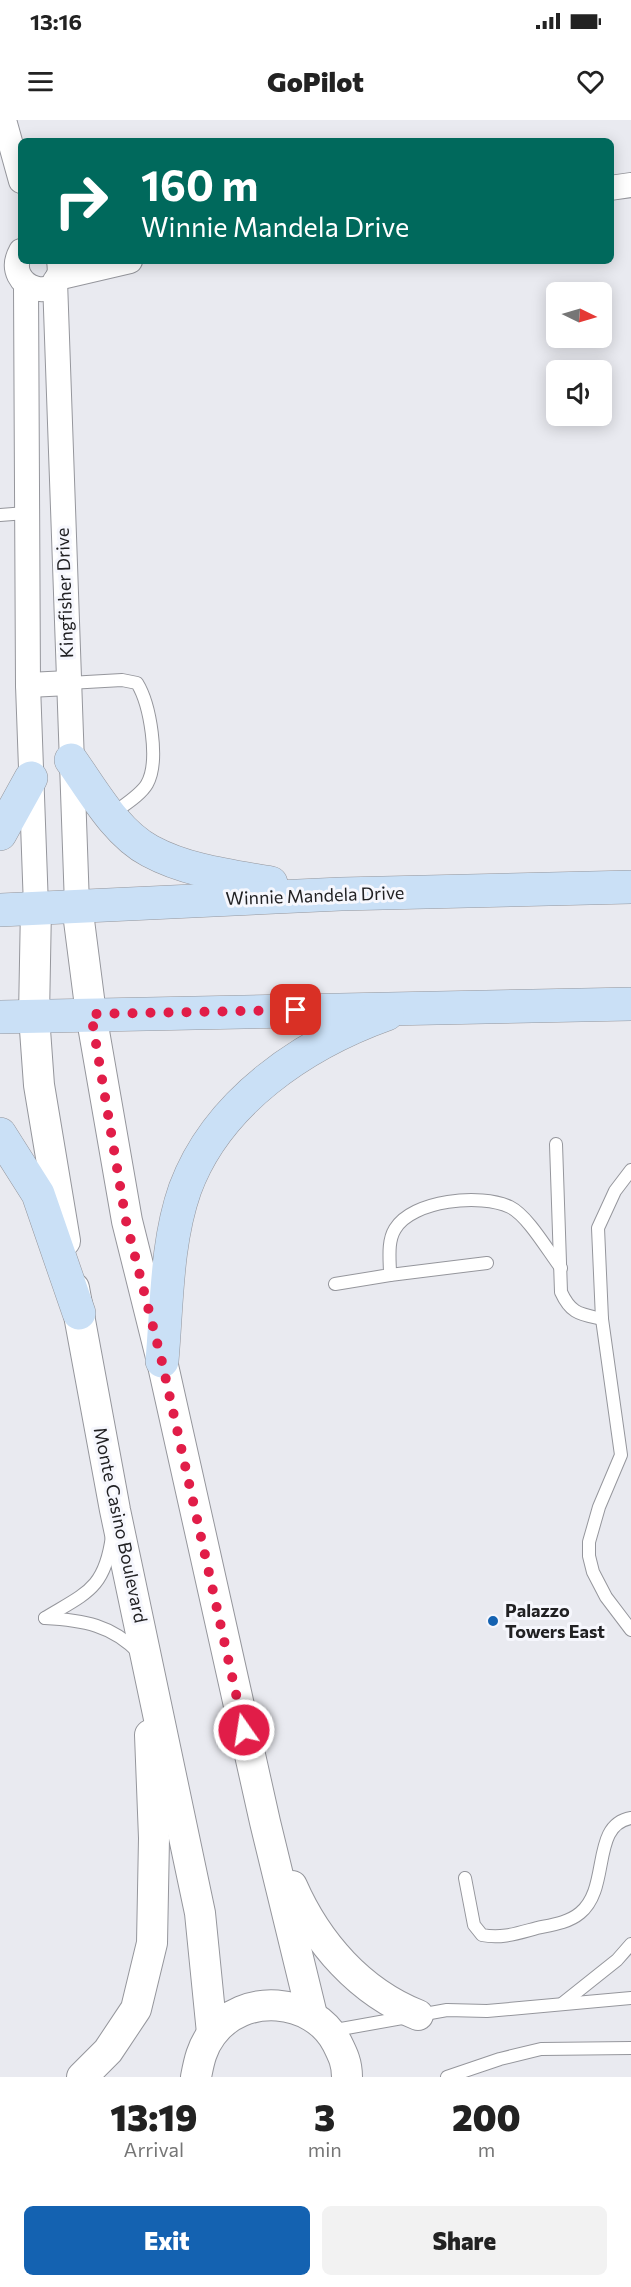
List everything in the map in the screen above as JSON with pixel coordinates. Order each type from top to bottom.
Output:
[{"type":"main road","points":[[72,760],[111,815],[127,833],[149,851],[180,864],[216,874],[341,894]]},
{"type":"main road","points":[[0,834],[31,778]]},
{"type":"main road","name":"Winnie Mandela Drive","points":[[0,910],[341,894],[631,887]]},
{"type":"main road","points":[[0,1017],[631,1004]]},
{"type":"main road","points":[[162,1362],[172,1243],[185,1189],[212,1134],[252,1095],[298,1056],[366,1022],[406,1008]]},
{"type":"main road","points":[[0,1134],[38,1194],[79,1314]]},
{"type":"street","points":[[4,120],[18,170]]},
{"type":"street","points":[[614,188],[631,185]]},
{"type":"street","points":[[18,256],[15,262],[17,278],[26,287],[42,290],[57,273],[111,264]]},
{"type":"street","name":"Kingfisher Drive","points":[[57,273],[64,567],[77,905]]},
{"type":"street","name":"Kingfisher Drive","points":[[26,287],[28,685],[36,907]]},
{"type":"street","points":[[28,568],[64,567]]},
{"type":"street","points":[[28,685],[69,683]]},
{"type":"street","points":[[77,905],[91,1014],[126,1221],[162,1362],[265,1822],[321,2023],[347,2063],[347,2077]]},
{"type":"street","name":"Monte Casino Boulevard","points":[[36,907],[34,1016],[41,1100],[115,1510],[150,1664],[200,1913],[212,2033]]},
{"type":"street","points":[[82,2077],[108,2051],[136,2009],[152,1943],[154,1838],[150,1664]]},
{"type":"street","points":[[265,1822],[296,1893],[316,1931],[339,1960],[361,1981],[386,2000],[418,2015]]},
{"type":"street","points":[[196,2077],[200,2056],[212,2033],[228,2019],[247,2008],[268,2004],[289,2006],[321,2023]]},
{"type":"lane","points":[[0,515],[26,513]]},
{"type":"lane","points":[[69,683],[123,680],[137,683],[146,698],[151,718],[152,774],[146,786],[111,815]]},
{"type":"lane","points":[[556,1144],[561,1292],[568,1307],[582,1314],[602,1318]]},
{"type":"lane","points":[[631,1170],[615,1191],[598,1228],[602,1318],[621,1455],[599,1507],[589,1556],[593,1572],[606,1597],[631,1630]]},
{"type":"lane","points":[[390,1275],[389,1246],[393,1231],[404,1217],[424,1206],[476,1200],[496,1201],[513,1208],[561,1268]]},
{"type":"lane","points":[[335,1284],[486,1263]]},
{"type":"lane","points":[[115,1510],[111,1545],[98,1583],[81,1598],[45,1618],[78,1620],[99,1625],[118,1634],[150,1664]]},
{"type":"lane","points":[[465,1878],[474,1925],[482,1935],[505,1937],[570,1920],[590,1902],[598,1886],[608,1831],[615,1823],[631,1818]]},
{"type":"lane","points":[[563,2004],[617,1960],[631,1944]]},
{"type":"lane","points":[[321,2023],[418,2015],[447,2010],[487,2011],[631,1998]]},
{"type":"lane","points":[[447,2077],[500,2059],[541,2049],[631,2048]]},
{"type":"place","name":"Palazzo Towers East","points":[[493,1621]]},
{"type":"route","points":[[244,1730],[162,1362],[126,1221],[91,1014],[296,1010]]}]
